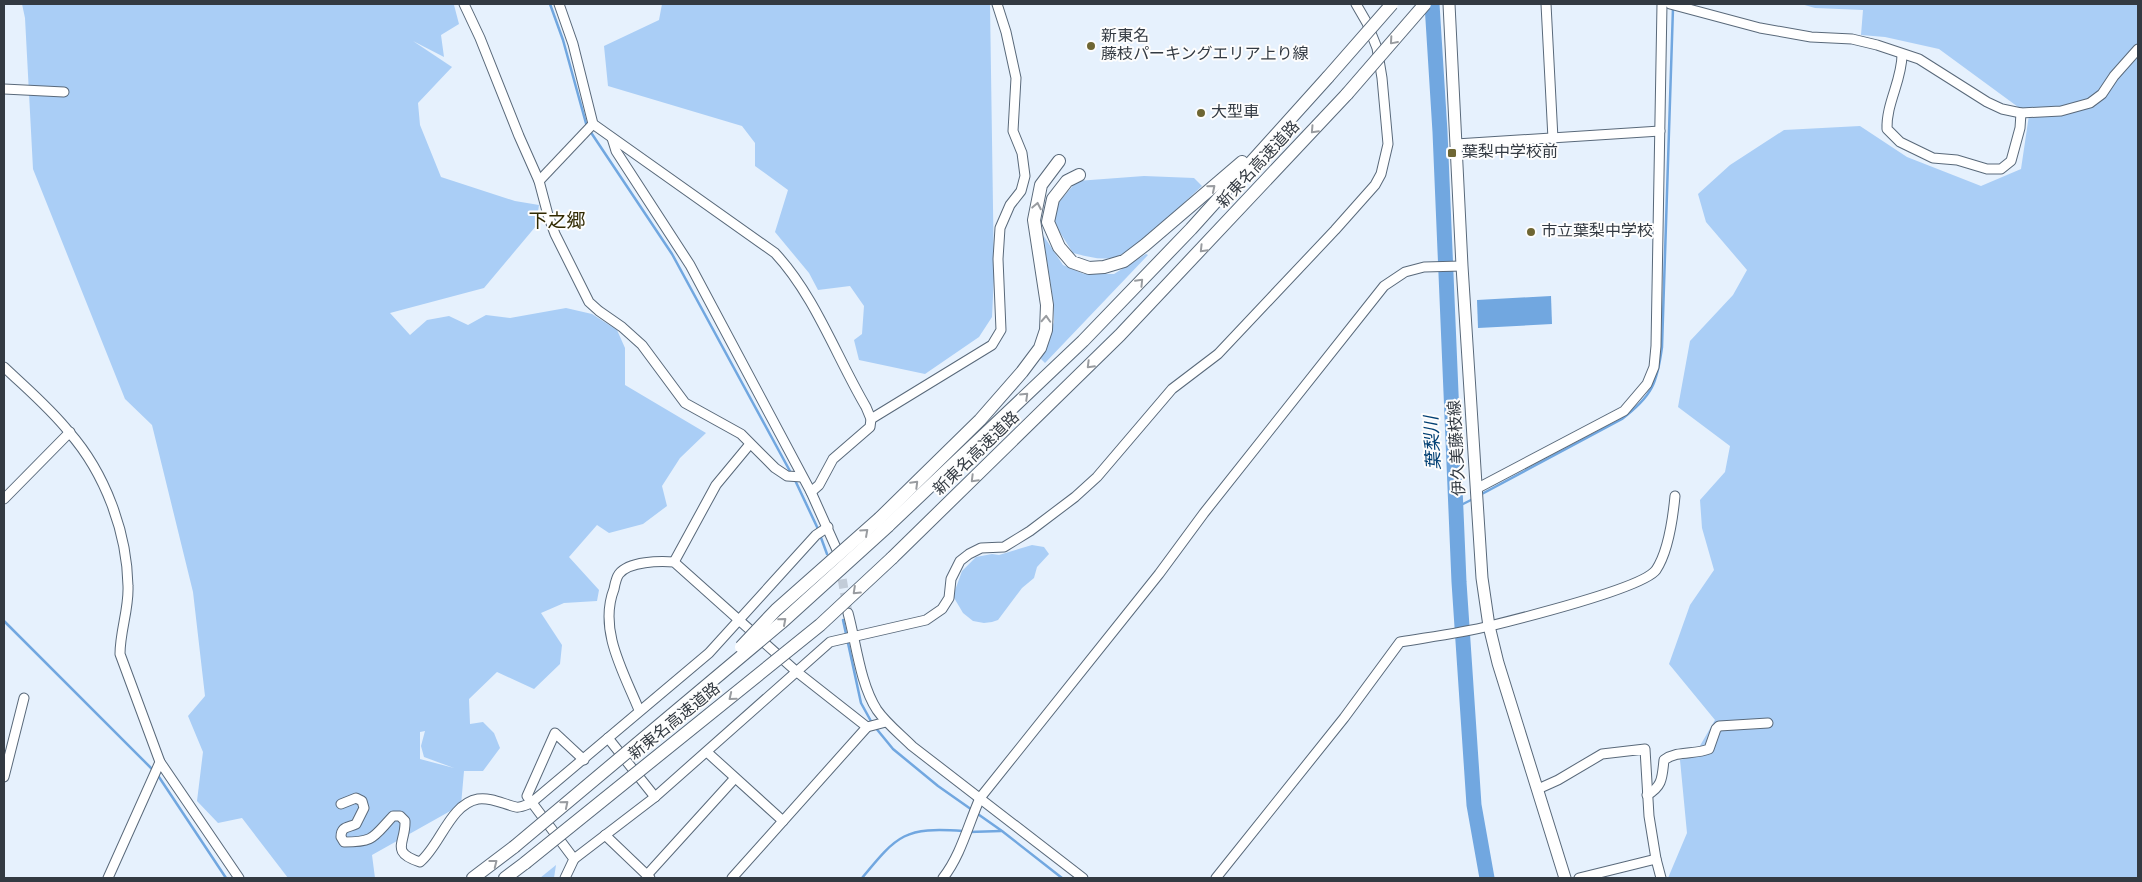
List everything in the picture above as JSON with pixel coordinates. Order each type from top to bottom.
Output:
[{"type":"highway","name":"新東名高速道路","points":[[473,878],[514,847],[780,623],[884,522],[1083,341],[1191,230],[1392,4]]},
{"type":"highway","name":"新東名高速道路","points":[[505,878],[820,625],[892,558],[1120,335],[1347,94],[1425,4]]},
{"type":"highway","points":[[1079,175],[1067,181],[1053,199],[1048,222],[1059,247],[1072,262],[1089,268],[1104,267],[1124,261],[1145,245],[1278,131]]},
{"type":"highway","points":[[884,522],[980,420],[1022,372],[1040,348],[1046,330],[1047,305],[1034,220],[1040,186],[1060,161]]},
{"type":"main road","name":"伊久美藤枝線","points":[[1449,4],[1462,266],[1485,627],[1565,878]]},
{"type":"street","points":[[464,4],[539,181],[548,216],[589,302],[642,345],[686,403],[742,434],[775,468],[787,476],[802,477]]},
{"type":"street","points":[[559,4],[573,44],[593,124],[754,236],[775,252],[792,270],[871,419],[870,427],[833,459],[819,485],[811,492]]},
{"type":"street","points":[[871,419],[986,350],[992,345],[1001,330],[998,259],[1000,228],[1010,205],[1021,191],[1025,168],[1022,152],[1013,131],[1016,78],[1006,32],[997,4]]},
{"type":"street","points":[[566,878],[574,859],[655,797],[830,642],[933,617],[946,604],[954,570],[964,557],[981,548],[1004,547],[1030,531],[1075,497],[1097,477],[1172,389],[1218,354],[1329,237],[1375,185],[1381,174],[1388,144],[1382,78],[1377,48],[1367,23],[1356,4]]},
{"type":"street","points":[[1546,4],[1553,139]]},
{"type":"street","points":[[1476,489],[1624,411],[1647,384],[1654,367],[1656,346],[1662,4]]},
{"type":"street","points":[[1670,4],[1760,28],[1811,37],[1852,40],[1877,45],[1919,59],[1987,102],[2002,109],[2021,113],[2061,112],[2090,103],[2102,94],[2114,76],[2138,49]]},
{"type":"street","points":[[1902,54],[1902,70],[1887,120],[1888,129],[1900,142],[1933,158],[1957,160],[1987,169],[2002,169],[2011,162],[2020,128],[2021,113]]},
{"type":"street","points":[[4,89],[64,92]]},
{"type":"street","points":[[539,181],[593,124]]},
{"type":"street","points":[[1456,144],[1660,131]]},
{"type":"street","points":[[612,138],[616,151],[690,265],[811,492],[837,550]]},
{"type":"street","points":[[943,878],[955,864],[969,822],[980,798],[1384,286],[1406,272],[1424,267],[1462,266]]},
{"type":"street","points":[[4,367],[70,432],[86,454],[102,482],[120,528],[127,559],[128,589],[120,640],[120,654],[160,764],[239,878]]},
{"type":"street","points":[[4,499],[70,432]]},
{"type":"street","points":[[674,562],[716,485],[750,444]]},
{"type":"street","points":[[1216,878],[1344,718],[1400,642],[1485,627],[1607,594],[1636,582],[1655,571],[1665,549],[1676,496]]},
{"type":"street","points":[[341,804],[356,798],[362,801],[364,808],[356,824],[344,828],[341,832],[340,837],[344,842],[364,842],[372,838],[393,816],[400,816],[405,821],[400,844],[402,852],[408,858],[420,862],[428,856],[452,817],[470,801],[480,799],[504,802],[518,808],[531,803],[708,653],[816,535],[828,527]]},
{"type":"street","points":[[639,710],[610,635],[608,602],[619,574],[628,567],[658,561],[674,562],[797,672],[867,727]]},
{"type":"street","points":[[848,613],[869,694],[876,709],[886,722],[912,746],[1083,878]]},
{"type":"street","points":[[4,777],[24,698]]},
{"type":"street","points":[[732,878],[867,727],[886,722]]},
{"type":"street","points":[[1648,795],[1658,789],[1662,780],[1664,760],[1672,754],[1698,754],[1709,750],[1716,729],[1719,726],[1768,723]]},
{"type":"street","points":[[574,859],[527,796],[556,733],[584,760]]},
{"type":"street","points":[[608,738],[655,797]]},
{"type":"street","points":[[1538,789],[1558,780],[1602,754],[1645,749],[1648,795],[1656,859],[1661,878]]},
{"type":"street","points":[[708,752],[783,821]]},
{"type":"street","points":[[108,878],[160,764]]},
{"type":"street","points":[[605,835],[649,876],[735,778]]},
{"type":"street","points":[[1579,878],[1656,859]]},
{"type":"shaded area","points":[[22,4],[454,5],[459,24],[441,35],[444,57],[413,41],[452,67],[418,103],[420,125],[441,177],[515,201],[539,205],[536,226],[484,288],[390,313],[410,335],[427,320],[449,316],[468,325],[486,315],[510,318],[566,308],[592,314],[617,330],[625,348],[625,385],[706,433],[680,458],[662,486],[667,506],[643,524],[609,533],[597,525],[569,557],[599,590],[597,601],[564,603],[541,613],[562,645],[560,664],[534,689],[497,672],[469,699],[470,724],[483,722],[494,733],[500,748],[483,771],[464,771],[461,805],[372,855],[375,878],[288,878],[242,818],[218,823],[197,801],[203,752],[188,716],[205,696],[193,592],[152,425],[125,399],[33,169],[25,18]],"holes":[[[425,731],[421,746],[424,757],[454,768],[420,759],[420,732]]]},
{"type":"shaded area","points":[[662,4],[990,4],[994,275],[992,317],[979,337],[925,374],[859,360],[854,340],[862,334],[864,306],[850,286],[818,290],[809,273],[775,232],[788,190],[755,166],[755,143],[742,126],[608,86],[604,46],[659,20]]},
{"type":"shaded area","points":[[1801,4],[2138,4],[2138,878],[1668,878],[1687,833],[1680,760],[1694,756],[1715,720],[1669,664],[1690,605],[1714,570],[1702,528],[1700,500],[1725,472],[1730,446],[1678,407],[1690,341],[1733,295],[1747,270],[1706,222],[1698,194],[1730,165],[1784,130],[1860,126],[1907,157],[1981,186],[2021,169],[2029,115],[1939,49],[1885,37],[1861,35],[1863,10],[1815,8]]},
{"type":"shaded area","points":[[1144,176],[1194,178],[1202,186],[1144,238],[1120,255],[1111,258],[1101,258],[1073,253],[1054,223],[1059,202],[1077,181]]},
{"type":"shaded area","points":[[1043,235],[1063,265],[1084,274],[1114,274],[1146,254],[1148,255],[1045,363],[1041,359],[1054,322],[1054,306]]},
{"type":"shaded area","points":[[1551,296],[1552,324],[1478,328],[1477,300]]},
{"type":"shaded area","points":[[1032,545],[1044,547],[1049,554],[1037,567],[1034,578],[1022,588],[998,620],[984,623],[973,621],[963,613],[953,596],[962,571],[976,557],[992,554],[999,555]]},
{"type":"shaded area","points":[[556,865],[554,878],[540,878]]},
{"type":"waterway","points":[[550,4],[563,40],[587,127]]},
{"type":"waterway","name":"葉梨川","points":[[1432,4],[1440,132],[1459,582],[1474,805],[1487,878]]},
{"type":"waterway","points":[[1480,495],[1622,419],[1647,396],[1655,380],[1662,347],[1673,8]]},
{"type":"waterway","points":[[590,131],[672,254],[791,473]]},
{"type":"waterway","points":[[794,478],[818,529]]},
{"type":"waterway","points":[[1457,507],[1473,499]]},
{"type":"waterway","points":[[820,535],[827,554]]},
{"type":"waterway","points":[[843,620],[861,703],[872,723]]},
{"type":"waterway","points":[[4,621],[153,770]]},
{"type":"waterway","points":[[875,727],[893,749],[938,786],[1002,831],[1062,878]]},
{"type":"waterway","points":[[157,774],[226,878]]},
{"type":"waterway","points":[[862,878],[885,852],[904,836],[928,830],[963,831]]},
{"type":"waterway","points":[[969,832],[1001,831]]},
{"type":"tunnel","points":[[840,566],[848,613]]},
{"type":"place","name":"新東名 藤枝パーキングエリア上り線","points":[[1091,46]]},
{"type":"place","name":"大型車","points":[[1201,113]]},
{"type":"place","name":"葉梨中学校前","points":[[1452,153]]},
{"type":"place","name":"市立葉梨中学校","points":[[1531,232]]},
{"type":"district","name":"下之郷","points":[[557,222]]}]
